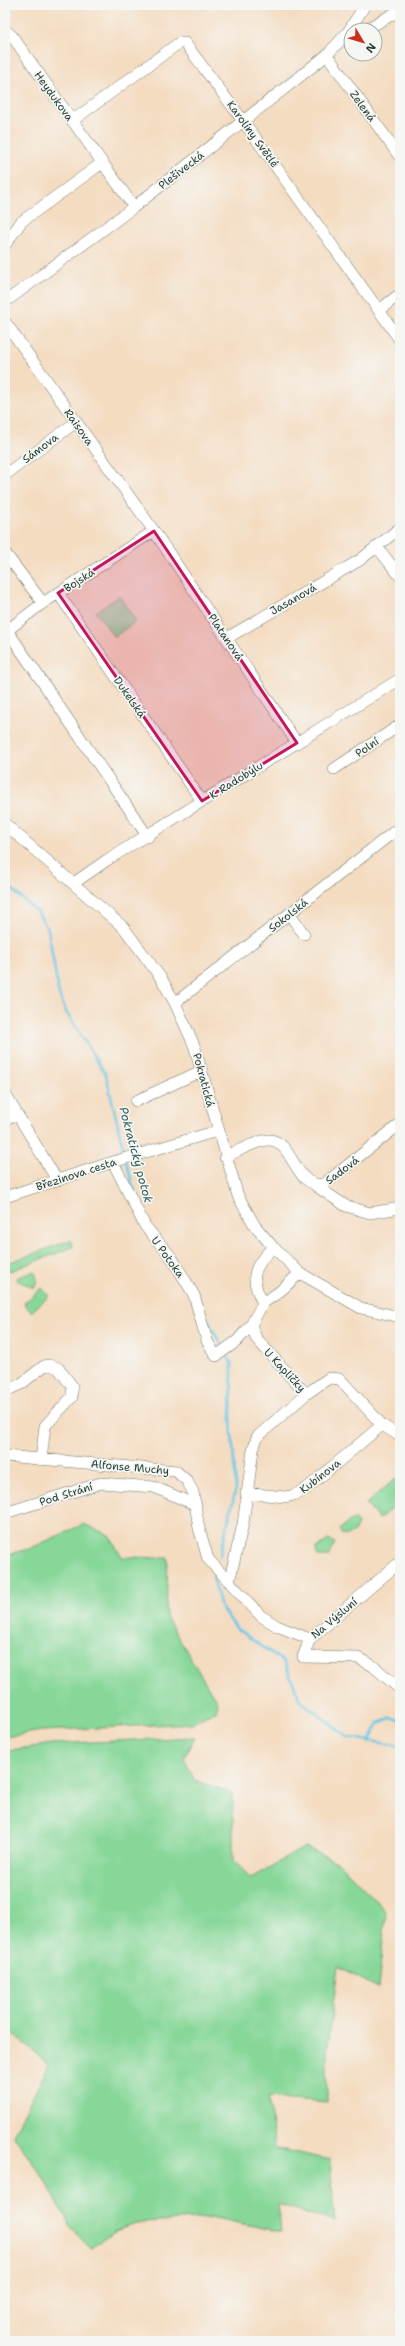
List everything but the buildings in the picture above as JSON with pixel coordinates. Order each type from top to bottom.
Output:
[{"type":"street","name":"Plešivecká","points":[[356,22],[365,5]]},
{"type":"street","points":[[379,22],[400,10]]},
{"type":"street","name":"Heydukova","points":[[5,30],[12,36],[134,207]]},
{"type":"street","name":"Plešivecká","points":[[5,302],[134,207],[244,122],[326,55],[343,39]]},
{"type":"street","name":"Karolíny Světlé","points":[[72,121],[179,43],[185,43],[244,122],[400,340]]},
{"type":"street","name":"Zelená","points":[[326,55],[400,157]]},
{"type":"street","points":[[5,245],[21,222],[102,163]]},
{"type":"street","points":[[379,310],[400,294]]},
{"type":"street","name":"Raisova","points":[[5,322],[154,531]]},
{"type":"street","name":"Sámova","points":[[5,475],[76,422]]},
{"type":"street","name":"Jasanová","points":[[227,638],[360,560],[400,528]]},
{"type":"street","name":"Bojská","points":[[6,631],[43,603],[154,531]]},
{"type":"street","name":"Platanová","points":[[154,531],[297,743]]},
{"type":"street","points":[[377,547],[400,576]]},
{"type":"street","points":[[5,553],[43,603]]},
{"type":"street","name":"Dukelská","points":[[58,594],[202,801]]},
{"type":"street","points":[[6,631],[148,837]]},
{"type":"street","name":"K Radobýlu","points":[[74,883],[107,860],[148,837],[202,801],[400,679]]},
{"type":"street","name":"Polní","points":[[334,769],[400,725]]},
{"type":"street","name":"Pokratická","points":[[5,824],[124,928],[152,965],[175,1003],[194,1044],[217,1131],[238,1196],[255,1226],[273,1247],[300,1273],[361,1308],[400,1317]]},
{"type":"street","name":"Sokolská","points":[[175,1003],[400,827]]},
{"type":"street","points":[[289,914],[304,934]]},
{"type":"street","points":[[136,1101],[201,1071]]},
{"type":"street","points":[[5,1094],[16,1115],[57,1180]]},
{"type":"street","points":[[5,1119],[16,1115]]},
{"type":"street","name":"Sadová","points":[[225,1157],[264,1141],[273,1141],[284,1150],[304,1179],[316,1186],[330,1182],[400,1124]]},
{"type":"street","name":"Březinova cesta","points":[[5,1197],[112,1162],[217,1131]]},
{"type":"street","name":"U Potoka","points":[[112,1162],[145,1226],[172,1258],[194,1295],[206,1341],[222,1352],[251,1325]]},
{"type":"street","points":[[316,1186],[346,1206],[370,1213],[400,1208]]},
{"type":"street","points":[[263,1303],[257,1292],[254,1273],[261,1259],[273,1247]]},
{"type":"street","points":[[251,1325],[263,1303],[279,1292],[300,1273]]},
{"type":"street","name":"U Kapličky","points":[[251,1325],[256,1338],[306,1394],[329,1378],[340,1378],[382,1425],[400,1436]]},
{"type":"street","points":[[5,1391],[21,1384],[44,1366],[54,1366],[72,1386],[72,1397],[45,1426],[41,1460]]},
{"type":"street","points":[[229,1582],[242,1524],[252,1450],[257,1437],[306,1394]]},
{"type":"street","name":"Kubínova","points":[[246,1494],[294,1496],[306,1489],[382,1425]]},
{"type":"street","name":"Alfonse Muchy","points":[[5,1456],[176,1471],[187,1481],[193,1492],[199,1528],[208,1559],[229,1582]]},
{"type":"street","name":"Pod Strání","points":[[5,1512],[101,1483],[154,1488],[196,1505]]},
{"type":"street","name":"Na Výsluní","points":[[229,1582],[267,1621],[310,1640],[400,1562]]},
{"type":"street","points":[[310,1640],[303,1657],[358,1658],[373,1666],[400,1689]]},
{"type":"highlighted area","points":[[154,531],[297,743],[202,801],[58,593]]},
{"type":"green space","points":[[119,596],[136,621],[114,637],[96,612]]},
{"type":"green space","points":[[71,1240],[73,1247],[5,1273],[5,1264]]},
{"type":"green space","points":[[35,1271],[37,1280],[34,1288],[16,1280],[16,1278]]},
{"type":"green space","points":[[42,1288],[49,1296],[31,1312],[24,1303]]},
{"type":"green space","points":[[400,1475],[400,1501],[379,1519],[366,1504]]},
{"type":"green space","points":[[351,1520],[355,1520],[358,1524],[354,1532],[347,1536],[341,1534],[340,1529]]},
{"type":"green space","points":[[84,1524],[109,1535],[122,1557],[168,1558],[166,1617],[217,1702],[216,1711],[192,1723],[42,1731],[5,1737],[5,1555],[29,1549]]},
{"type":"green space","points":[[328,1540],[335,1543],[328,1557],[321,1557],[317,1555],[316,1549]]},
{"type":"green space","points":[[195,1737],[184,1757],[194,1780],[233,1793],[233,1860],[251,1878],[305,1847],[339,1863],[386,1911],[378,1988],[338,1967],[327,2053],[327,2102],[268,2097],[275,2148],[330,2160],[335,2222],[278,2204],[281,2232],[216,2218],[142,2222],[115,2231],[90,2249],[71,2227],[45,2179],[13,2135],[49,2065],[5,2027],[5,1751],[52,1744]]},
{"type":"waterway","name":"Pokratický potok","points":[[5,883],[37,912],[48,929],[59,995],[66,1012],[106,1075],[125,1156]]},
{"type":"waterway","name":"Pokratický potok","points":[[126,1161],[136,1197]]},
{"type":"waterway","name":"Pokratický potok","points":[[206,1317],[223,1348]]},
{"type":"waterway","name":"Pokratický potok","points":[[220,1555],[236,1488],[231,1422],[232,1364],[225,1352]]},
{"type":"waterway","name":"Pokratický potok","points":[[213,1577],[221,1608],[237,1629],[284,1662],[301,1701],[348,1737],[400,1746]]},
{"type":"waterway","points":[[369,1742],[379,1723],[392,1717],[400,1721]]}]
